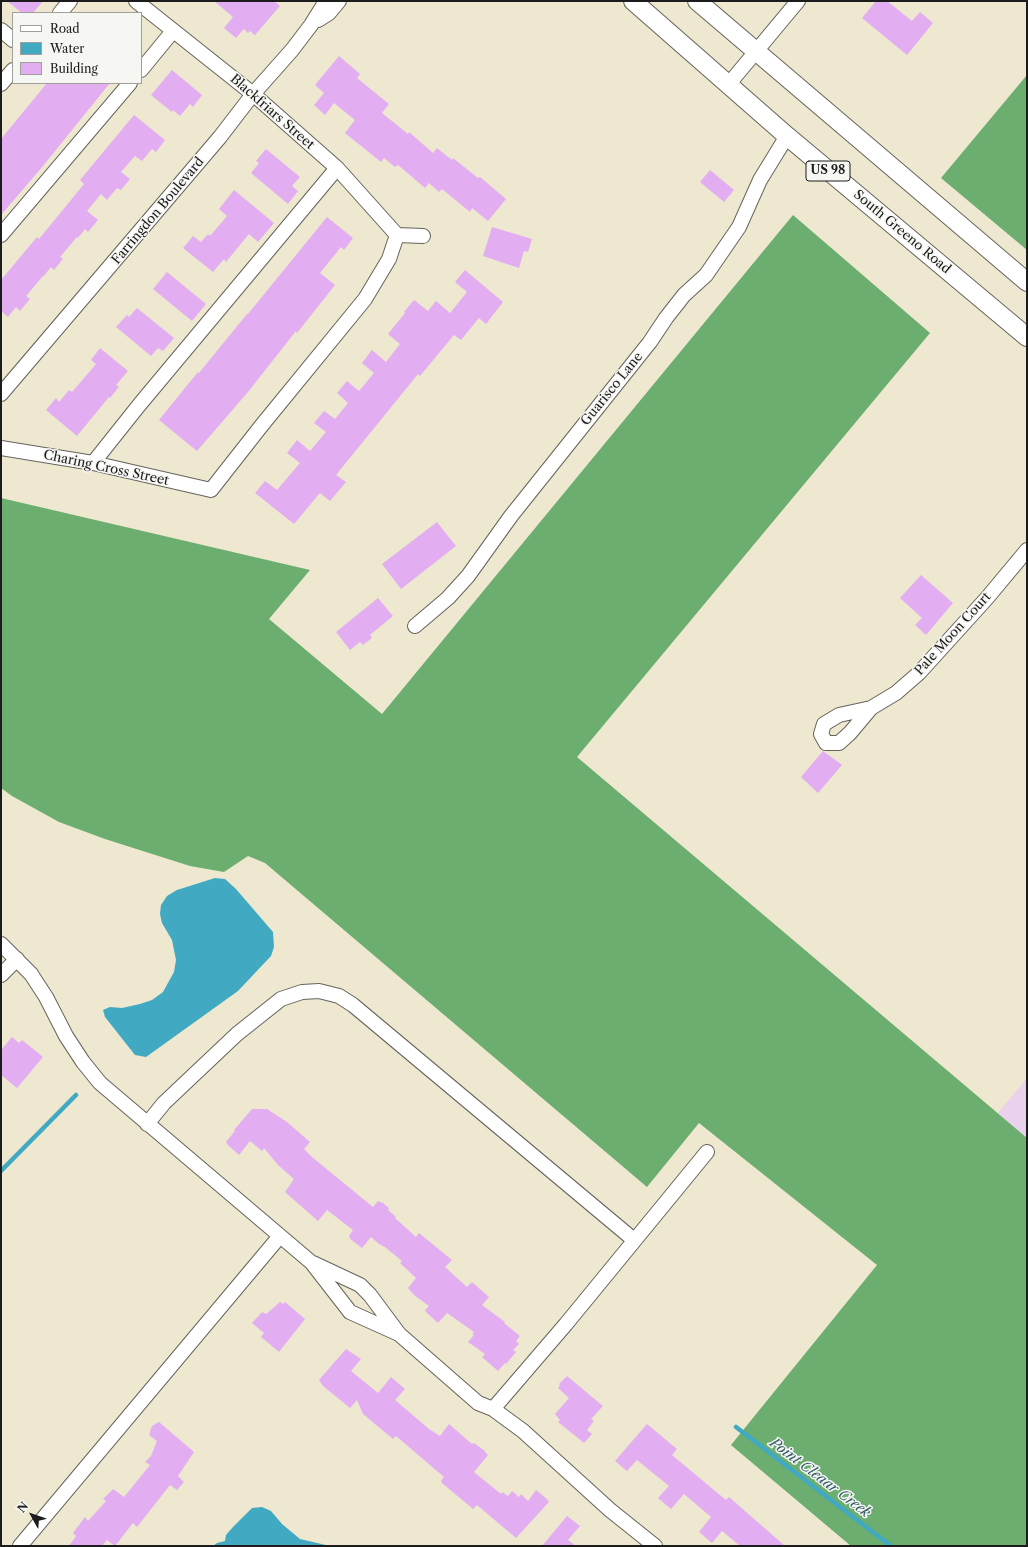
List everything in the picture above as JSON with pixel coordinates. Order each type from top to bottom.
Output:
[{"type":"main road","name":"South Greeno Road","points":[[633,1],[787,136],[1027,337]]},
{"type":"main road","points":[[697,1],[1027,282]]},
{"type":"street","points":[[61,12],[70,1]]},
{"type":"street","name":"Blackfriars Street","points":[[136,1],[253,94],[337,168],[397,235]]},
{"type":"street","name":"Farringdon Boulevard","points":[[1,394],[175,192],[253,94],[292,50],[311,25],[326,1]]},
{"type":"street","name":"Farringdon Boulevard","points":[[311,25],[329,13],[339,1]]},
{"type":"street","points":[[728,85],[798,1]]},
{"type":"street","points":[[1,30],[12,39]]},
{"type":"street","points":[[142,69],[173,30]]},
{"type":"street","points":[[1,84],[12,71]]},
{"type":"street","points":[[1,235],[129,84]]},
{"type":"street","name":"Guarisco Lane","points":[[415,626],[448,598],[468,576],[511,516],[636,360],[684,295],[706,275],[739,227],[760,180],[787,136]]},
{"type":"street","points":[[93,463],[140,404],[337,168]]},
{"type":"street","points":[[397,235],[424,236]]},
{"type":"street","name":"Charing Cross Street","points":[[1,448],[93,463],[211,490],[262,425],[366,299],[389,259],[397,235]]},
{"type":"street","name":"Pale Moon Court","points":[[870,708],[896,693],[919,673],[987,598],[1027,550]]},
{"type":"street","points":[[1,944],[31,974],[46,997],[66,1036],[100,1083],[312,1263],[350,1312],[399,1334]]},
{"type":"street","points":[[1,975],[16,959]]},
{"type":"street","points":[[147,1124],[164,1103],[226,1045],[281,999],[302,992],[319,991],[339,996],[353,1005],[634,1240]]},
{"type":"street","points":[[493,1409],[566,1324],[707,1152]]},
{"type":"street","points":[[24,1545],[280,1236]]},
{"type":"street","points":[[312,1263],[347,1279],[366,1290],[399,1334],[478,1403],[493,1409],[523,1431],[610,1510],[655,1546]]},
{"type":"shaded area","points":[[1027,1078],[1027,1138],[998,1113]]},
{"type":"green space","points":[[1027,75],[1027,250],[941,178]]},
{"type":"green space","points":[[793,215],[930,333],[577,757],[1027,1138],[1027,1546],[851,1546],[731,1445],[877,1265],[699,1123],[647,1187],[265,863],[248,856],[224,872],[190,866],[105,839],[59,822],[12,796],[1,788],[1,498],[310,570],[269,619],[382,714]]},
{"type":"water","points":[[215,878],[225,879],[236,889],[273,932],[274,947],[271,956],[238,991],[146,1057],[135,1055],[105,1017],[103,1010],[110,1007],[122,1008],[140,1004],[152,1000],[163,992],[174,972],[176,960],[172,940],[162,923],[160,914],[161,905],[167,896],[177,890]]},
{"type":"water","points":[[262,1507],[271,1511],[282,1524],[300,1539],[330,1546],[213,1546],[217,1543],[225,1541],[226,1535],[252,1508]]},
{"type":"building","points":[[7,1],[43,1],[34,12],[21,12]]},
{"type":"building","points":[[214,1],[274,1],[280,6],[255,35],[250,31],[248,33],[244,29],[236,38],[224,28],[233,17]]},
{"type":"building","points":[[876,1],[887,1],[912,21],[920,12],[933,23],[907,55],[862,18]]},
{"type":"building","points":[[339,56],[360,74],[357,78],[389,104],[382,113],[408,134],[409,132],[433,153],[437,148],[452,160],[453,158],[478,178],[480,177],[506,199],[488,221],[472,208],[470,212],[442,189],[439,192],[429,183],[425,188],[398,165],[395,167],[384,158],[381,162],[345,133],[355,120],[334,103],[325,115],[314,105],[324,93],[315,85]]},
{"type":"building","points":[[172,70],[202,95],[193,107],[190,104],[180,116],[173,110],[172,112],[151,95]]},
{"type":"building","points":[[46,84],[109,84],[1,215],[1,139]]},
{"type":"building","points":[[134,115],[165,140],[156,152],[152,149],[142,161],[135,156],[121,172],[130,179],[121,190],[117,188],[107,200],[101,194],[87,211],[98,220],[88,232],[85,229],[78,238],[77,237],[60,257],[63,259],[54,270],[51,267],[43,276],[26,296],[30,299],[20,311],[16,307],[8,317],[1,311],[1,280],[37,237],[39,239],[84,184],[80,180]]},
{"type":"building","points":[[266,149],[300,177],[292,186],[298,191],[288,204],[251,173],[259,163],[256,161]]},
{"type":"building","points":[[710,170],[734,190],[724,202],[700,182]]},
{"type":"building","points":[[234,190],[274,223],[258,242],[249,234],[226,262],[224,259],[213,272],[183,248],[193,236],[201,242],[208,234],[210,236],[227,216],[219,209]]},
{"type":"building","points":[[327,217],[353,238],[344,250],[341,247],[320,273],[335,285],[297,333],[296,331],[248,392],[197,451],[159,420]]},
{"type":"building","points":[[492,227],[532,239],[528,252],[524,251],[519,268],[483,256]]},
{"type":"building","points":[[465,270],[503,302],[486,324],[479,318],[461,340],[454,335],[420,376],[418,374],[336,475],[346,482],[330,501],[320,493],[294,524],[255,493],[265,481],[277,490],[300,463],[287,453],[297,440],[310,451],[326,432],[314,423],[324,411],[335,419],[348,403],[337,393],[347,381],[359,391],[374,373],[362,363],[372,350],[386,362],[400,344],[388,334],[414,300],[428,311],[436,301],[450,313],[467,292],[455,282]]},
{"type":"building","points":[[167,272],[206,304],[192,321],[153,289]]},
{"type":"building","points":[[137,308],[174,338],[163,351],[158,348],[151,356],[116,327],[127,315],[129,317]]},
{"type":"building","points":[[100,348],[128,371],[116,385],[119,387],[77,436],[46,410],[56,398],[59,402],[69,390],[72,392],[96,364],[91,360]]},
{"type":"building","points":[[437,522],[456,546],[401,589],[382,564]]},
{"type":"building","points":[[921,575],[953,603],[926,635],[915,625],[922,618],[900,598]]},
{"type":"building","points":[[378,598],[393,616],[370,635],[372,638],[363,645],[360,642],[350,650],[336,632]]},
{"type":"building","points":[[823,751],[842,765],[818,793],[801,777]]},
{"type":"building","points":[[12,1037],[19,1043],[22,1040],[43,1057],[17,1088],[1,1075],[1,1050]]},
{"type":"building","points":[[252,1109],[267,1109],[287,1122],[310,1142],[304,1149],[312,1157],[373,1207],[378,1201],[383,1203],[389,1208],[388,1210],[396,1217],[395,1218],[416,1237],[419,1233],[452,1260],[445,1267],[467,1287],[472,1282],[489,1297],[482,1305],[505,1322],[504,1323],[520,1336],[516,1341],[519,1344],[513,1350],[516,1352],[506,1364],[505,1363],[498,1371],[482,1357],[485,1354],[468,1342],[474,1335],[472,1334],[474,1332],[447,1313],[438,1323],[426,1312],[425,1310],[429,1306],[414,1295],[408,1288],[416,1278],[400,1263],[402,1261],[385,1247],[371,1237],[362,1248],[349,1238],[353,1230],[327,1210],[318,1221],[285,1192],[294,1179],[278,1165],[264,1148],[262,1151],[250,1141],[239,1155],[227,1144],[226,1142],[235,1131],[234,1130]]},
{"type":"building","points":[[280,1302],[283,1304],[285,1302],[305,1319],[279,1352],[261,1337],[264,1333],[252,1323],[262,1312],[266,1314]]},
{"type":"building","points":[[346,1349],[361,1359],[351,1371],[378,1393],[391,1377],[405,1389],[395,1400],[429,1429],[440,1436],[449,1424],[472,1444],[474,1443],[485,1451],[488,1455],[474,1472],[501,1494],[502,1492],[508,1496],[512,1491],[519,1497],[521,1494],[528,1501],[536,1490],[547,1499],[549,1502],[516,1538],[477,1505],[473,1509],[442,1483],[441,1481],[444,1477],[396,1436],[393,1439],[363,1414],[357,1400],[350,1408],[323,1386],[319,1380]]},
{"type":"building","points":[[567,1376],[603,1406],[591,1419],[594,1421],[587,1430],[592,1434],[584,1443],[558,1422],[560,1420],[555,1414],[569,1398],[558,1388],[560,1385],[559,1384]]},
{"type":"building","points":[[159,1422],[194,1452],[178,1476],[184,1482],[177,1490],[170,1485],[137,1527],[133,1523],[115,1546],[107,1540],[102,1546],[69,1546],[76,1536],[73,1533],[85,1517],[88,1521],[106,1501],[103,1499],[113,1489],[124,1497],[150,1465],[145,1462],[151,1456],[157,1441],[149,1435],[152,1426]]},
{"type":"building","points":[[647,1424],[677,1449],[672,1455],[726,1500],[729,1497],[785,1546],[740,1546],[722,1531],[712,1543],[699,1532],[711,1517],[684,1494],[671,1509],[658,1498],[669,1486],[637,1460],[627,1471],[615,1461]]},
{"type":"building","points":[[567,1516],[580,1526],[568,1540],[576,1546],[542,1546]]},
{"type":"waterway","name":"Point Cleaar Creek","points":[[1,1171],[76,1095]]},
{"type":"waterway","name":"Point Cleaar Creek","points":[[736,1427],[891,1546]]}]
